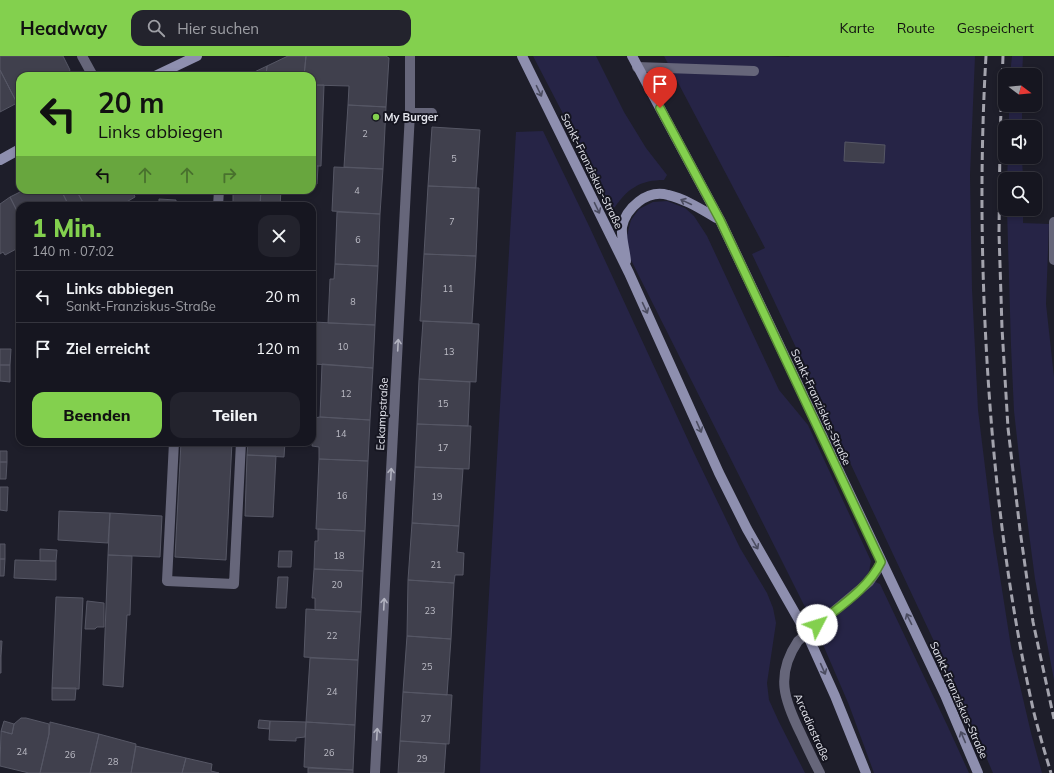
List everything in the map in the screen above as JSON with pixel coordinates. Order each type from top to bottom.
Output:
[{"type":"main road","points":[[170,72],[197,56]]},
{"type":"main road","name":"Sankt-Franziskus-Straße","points":[[522,56],[629,273],[719,473],[746,529],[807,634],[835,696],[866,773]]},
{"type":"main road","name":"Sankt-Franziskus-Straße","points":[[632,56],[720,220],[945,695],[978,773]]},
{"type":"main road","points":[[0,160],[16,151]]},
{"type":"main road","points":[[629,273],[622,229],[631,208],[644,198],[654,194],[666,194],[689,203],[720,220]]},
{"type":"street","points":[[82,56],[91,72]]},
{"type":"street","name":"Eckampstraße","points":[[375,773],[410,113],[410,56]]},
{"type":"street","points":[[637,67],[754,71]]},
{"type":"street","points":[[410,113],[432,114]]},
{"type":"street","points":[[1054,222],[1054,260]]},
{"type":"street","points":[[174,446],[167,581],[234,584],[241,446]]},
{"type":"street","name":"Arcadiastraße","points":[[820,773],[788,708],[784,680],[791,652],[798,641],[869,582],[881,562]]},
{"type":"shaded area","points":[[533,56],[596,56],[624,112],[646,148],[667,175],[664,180],[656,180],[636,186],[620,200],[615,207],[612,208]]},
{"type":"shaded area","points":[[664,56],[975,56],[970,175],[972,289],[978,410],[993,532],[1011,647],[1042,773],[993,773],[955,686],[752,254],[765,248]]},
{"type":"shaded area","points":[[1012,56],[1023,56],[1022,68],[1011,68]]},
{"type":"shaded area","points":[[1009,112],[1022,112],[1022,120],[1009,120]]},
{"type":"shaded area","points":[[543,131],[740,548],[767,593],[773,608],[776,623],[767,683],[769,700],[805,773],[480,773],[483,697],[516,132]]},
{"type":"shaded area","points":[[1008,164],[1022,164],[1023,172],[1007,172]]},
{"type":"shaded area","points":[[667,201],[685,208],[694,216],[707,236],[779,390],[808,425],[871,561],[868,576],[860,585],[813,623],[630,258],[626,239],[631,220],[639,209],[653,202]]},
{"type":"shaded area","points":[[1007,216],[1023,216],[1023,223],[1049,224],[1046,304],[1054,377],[1054,680],[1035,579],[1020,465],[1014,411]]},
{"type":"shaded area","points":[[873,581],[880,584],[969,773],[874,773],[849,705],[818,633]]},
{"type":"building","points":[[0,56],[63,56],[70,70],[69,72],[16,72],[16,101],[0,70]]},
{"type":"building","points":[[288,56],[306,56],[304,72],[266,72],[267,66]]},
{"type":"building","points":[[306,56],[386,56],[389,58],[386,107],[348,105],[349,86],[316,85],[316,72],[304,72]]},
{"type":"building","points":[[267,66],[266,72],[254,72]]},
{"type":"building","points":[[0,70],[16,104],[0,112]]},
{"type":"building","points":[[316,85],[324,85],[321,166],[316,166]]},
{"type":"building","points":[[348,105],[386,107],[383,169],[344,167]]},
{"type":"building","points":[[432,127],[480,130],[476,188],[428,186]]},
{"type":"building","points":[[845,142],[885,145],[884,163],[844,161]]},
{"type":"building","points":[[316,166],[318,166],[317,184]]},
{"type":"building","points":[[334,167],[383,169],[380,214],[332,211]]},
{"type":"building","points":[[428,186],[479,188],[476,256],[424,254]]},
{"type":"building","points":[[16,194],[63,194],[67,202],[16,202],[16,209],[10,197]]},
{"type":"building","points":[[63,194],[78,194],[83,202],[67,202]]},
{"type":"building","points":[[78,194],[134,194],[135,197],[126,202],[83,202]]},
{"type":"building","points":[[233,194],[261,194],[260,202],[233,202]]},
{"type":"building","points":[[261,194],[281,194],[280,202],[260,202]]},
{"type":"building","points":[[10,197],[16,209],[16,249],[5,255],[3,252],[0,254],[0,204]]},
{"type":"building","points":[[159,199],[176,200],[176,202],[159,202]]},
{"type":"building","points":[[337,212],[380,214],[378,266],[335,264]]},
{"type":"building","points":[[424,254],[476,256],[472,323],[420,321]]},
{"type":"building","points":[[335,264],[378,266],[375,325],[328,323],[330,279],[334,279]]},
{"type":"building","points":[[423,321],[479,324],[476,382],[419,379]]},
{"type":"building","points":[[316,322],[375,325],[373,368],[316,364]]},
{"type":"building","points":[[0,349],[11,349],[10,365],[0,365]]},
{"type":"building","points":[[322,364],[373,368],[370,420],[320,417]]},
{"type":"building","points":[[0,365],[10,365],[10,382],[0,381]]},
{"type":"building","points":[[419,379],[470,382],[468,426],[417,424]]},
{"type":"building","points":[[316,418],[370,420],[368,461],[319,459],[319,447],[312,446],[316,446]]},
{"type":"building","points":[[417,424],[471,426],[469,469],[415,467]]},
{"type":"building","points":[[181,446],[232,446],[226,560],[175,557]]},
{"type":"building","points":[[248,446],[285,446],[284,457],[247,455]]},
{"type":"building","points":[[0,451],[7,451],[7,462],[0,462]]},
{"type":"building","points":[[247,455],[276,456],[273,517],[245,516]]},
{"type":"building","points":[[319,459],[368,461],[365,531],[316,529]]},
{"type":"building","points":[[0,462],[7,462],[6,479],[0,479]]},
{"type":"building","points":[[415,467],[463,469],[459,526],[412,523]]},
{"type":"building","points":[[0,487],[8,487],[7,511],[0,510]]},
{"type":"building","points":[[59,511],[110,513],[108,543],[58,540]]},
{"type":"building","points":[[110,513],[162,516],[160,557],[108,555]]},
{"type":"building","points":[[412,523],[459,526],[457,552],[464,553],[463,575],[455,575],[454,583],[408,580]]},
{"type":"building","points":[[318,529],[365,531],[363,571],[314,569],[315,541],[318,541]]},
{"type":"building","points":[[0,544],[5,544],[5,559],[0,559]]},
{"type":"building","points":[[40,549],[57,550],[56,561],[40,561]]},
{"type":"building","points":[[279,551],[292,551],[291,567],[278,567]]},
{"type":"building","points":[[108,555],[132,556],[130,615],[127,615],[123,687],[103,685]]},
{"type":"building","points":[[0,559],[5,559],[4,576],[0,576]]},
{"type":"building","points":[[15,560],[56,561],[56,580],[14,578]]},
{"type":"building","points":[[314,569],[363,571],[361,612],[315,610],[315,598],[312,598]]},
{"type":"building","points":[[278,577],[288,577],[286,608],[276,608]]},
{"type":"building","points":[[408,580],[454,583],[451,639],[407,636]]},
{"type":"building","points":[[56,597],[83,598],[79,689],[52,688]]},
{"type":"building","points":[[87,601],[104,603],[104,627],[85,629]]},
{"type":"building","points":[[306,609],[361,612],[358,660],[304,657]]},
{"type":"building","points":[[407,636],[451,639],[447,695],[403,692]]},
{"type":"building","points":[[0,641],[2,641],[1,656],[0,656]]},
{"type":"building","points":[[1,656],[1,673],[0,673]]},
{"type":"building","points":[[310,658],[358,660],[355,725],[306,722]]},
{"type":"building","points":[[52,688],[76,688],[75,700],[52,700]]},
{"type":"building","points":[[403,692],[452,695],[449,744],[400,741]]},
{"type":"building","points":[[21,718],[49,724],[49,734],[40,773],[29,773],[0,766],[1,731],[12,734],[14,724]]},
{"type":"building","points":[[259,720],[270,721],[269,729],[258,728]]},
{"type":"building","points":[[4,721],[14,724],[12,734],[1,731]]},
{"type":"building","points":[[270,721],[306,722],[305,737],[296,738],[296,741],[269,740]]},
{"type":"building","points":[[50,722],[99,734],[90,773],[40,773],[49,734]]},
{"type":"building","points":[[306,722],[355,725],[353,770],[304,767]]},
{"type":"building","points":[[99,734],[136,744],[131,773],[90,773]]},
{"type":"building","points":[[400,741],[446,744],[444,773],[398,773]]},
{"type":"building","points":[[136,746],[186,758],[182,773],[131,773]]},
{"type":"building","points":[[186,758],[212,764],[211,771],[219,773],[182,773]]},
{"type":"building","points":[[308,768],[353,770],[353,773],[308,773]]},
{"type":"railway","points":[[986,56],[982,170],[982,247],[987,361],[994,450],[1003,538],[1017,626],[1034,713],[1051,773]]},
{"type":"railway","points":[[1003,56],[999,233],[1002,328],[1008,428],[1033,622],[1054,719]]},
{"type":"place","name":"My Burger","points":[[376,117]]},
{"type":"route","points":[[660,108],[720,220],[881,562],[869,582],[817,625]]}]
